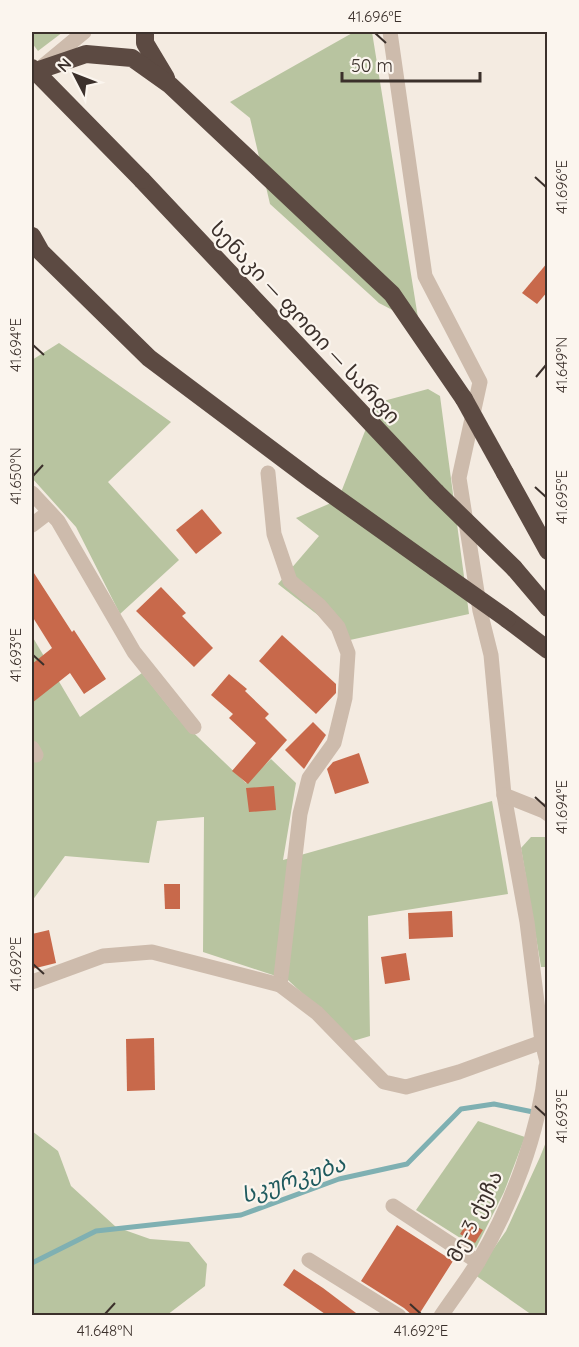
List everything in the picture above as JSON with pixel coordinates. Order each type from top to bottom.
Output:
[{"type":"highway","points":[[145,32],[145,43],[170,85]]},
{"type":"highway","points":[[34,71],[86,54],[132,58],[170,85],[392,294],[464,399],[548,551]]},
{"type":"highway","name":"სენაკი — ფოთი — სარფი","points":[[34,71],[142,180],[436,492],[514,568],[548,608]]},
{"type":"highway","points":[[32,236],[36,248],[149,358],[313,481],[548,650]]},
{"type":"street","points":[[34,71],[84,32]]},
{"type":"street","name":"მე-3 ქუჩა","points":[[390,32],[425,276],[480,382],[459,478],[480,611],[491,655],[504,795],[527,922],[547,1066],[534,1130],[502,1216],[478,1262],[441,1316]]},
{"type":"street","points":[[268,473],[274,534],[290,581],[319,605],[338,627],[348,653],[345,698],[334,743],[309,778],[300,814],[280,985]]},
{"type":"street","points":[[32,493],[58,521],[134,652],[194,727]]},
{"type":"street","points":[[32,525],[49,512]]},
{"type":"street","points":[[504,795],[548,814]]},
{"type":"street","points":[[32,982],[103,956],[152,952],[280,985],[317,1013],[384,1082],[406,1087],[459,1072],[542,1042]]},
{"type":"street","points":[[393,1206],[478,1262]]},
{"type":"street","points":[[309,1260],[399,1316]]},
{"type":"green space","points":[[32,32],[63,32],[38,51],[32,43]]},
{"type":"green space","points":[[354,32],[372,32],[419,324],[379,303],[270,204],[250,118],[230,102]]},
{"type":"green space","points":[[59,343],[171,422],[108,482],[179,560],[120,614],[76,527],[32,478],[32,360]]},
{"type":"green space","points":[[428,389],[440,396],[469,614],[350,640],[278,584],[319,536],[296,518],[338,500],[376,403]]},
{"type":"green space","points":[[32,636],[80,717],[142,673],[176,716],[246,783],[271,759],[296,783],[283,860],[492,801],[508,894],[368,916],[370,1036],[353,1041],[288,980],[203,952],[204,817],[157,821],[149,863],[65,856],[32,901]]},
{"type":"green space","points":[[531,837],[547,837],[547,967],[541,967],[521,848]]},
{"type":"green space","points":[[478,1121],[525,1137],[504,1192],[476,1248],[416,1210]]},
{"type":"green space","points":[[32,1131],[58,1151],[71,1186],[116,1227],[150,1239],[189,1242],[207,1264],[205,1286],[167,1315],[32,1315]]},
{"type":"green space","points":[[547,1131],[547,1314],[532,1315],[475,1275],[506,1231],[540,1157],[546,1142]]},
{"type":"building","points":[[548,262],[548,291],[537,304],[522,293]]},
{"type":"building","points":[[202,509],[222,533],[196,554],[176,530]]},
{"type":"building","points":[[32,570],[106,679],[84,694],[70,673],[32,703],[32,664],[52,648],[32,616]]},
{"type":"building","points":[[161,587],[186,613],[182,616],[213,648],[194,667],[136,611]]},
{"type":"building","points":[[282,635],[336,684],[336,693],[316,714],[259,661]]},
{"type":"building","points":[[229,674],[247,689],[245,691],[269,714],[265,718],[287,740],[248,784],[232,771],[256,743],[229,718],[233,714],[211,695]]},
{"type":"building","points":[[313,722],[326,735],[304,769],[285,750]]},
{"type":"building","points":[[359,753],[369,783],[335,794],[327,769],[333,762]]},
{"type":"building","points":[[274,786],[276,810],[249,812],[246,788]]},
{"type":"building","points":[[164,884],[180,884],[180,909],[165,909]]},
{"type":"building","points":[[452,911],[453,937],[409,939],[408,913]]},
{"type":"building","points":[[49,930],[56,963],[32,969],[32,934]]},
{"type":"building","points":[[406,953],[410,980],[385,984],[381,957]]},
{"type":"building","points":[[154,1038],[155,1090],[127,1091],[126,1039]]},
{"type":"building","points":[[468,1222],[483,1230],[475,1243],[460,1234]]},
{"type":"building","points":[[397,1225],[453,1261],[418,1316],[413,1316],[361,1281]]},
{"type":"building","points":[[294,1269],[360,1316],[328,1316],[283,1285]]},
{"type":"waterway","name":"სკურკუბა","points":[[32,1263],[96,1231],[241,1215],[339,1179],[407,1164],[461,1109],[494,1104],[548,1115]]}]
